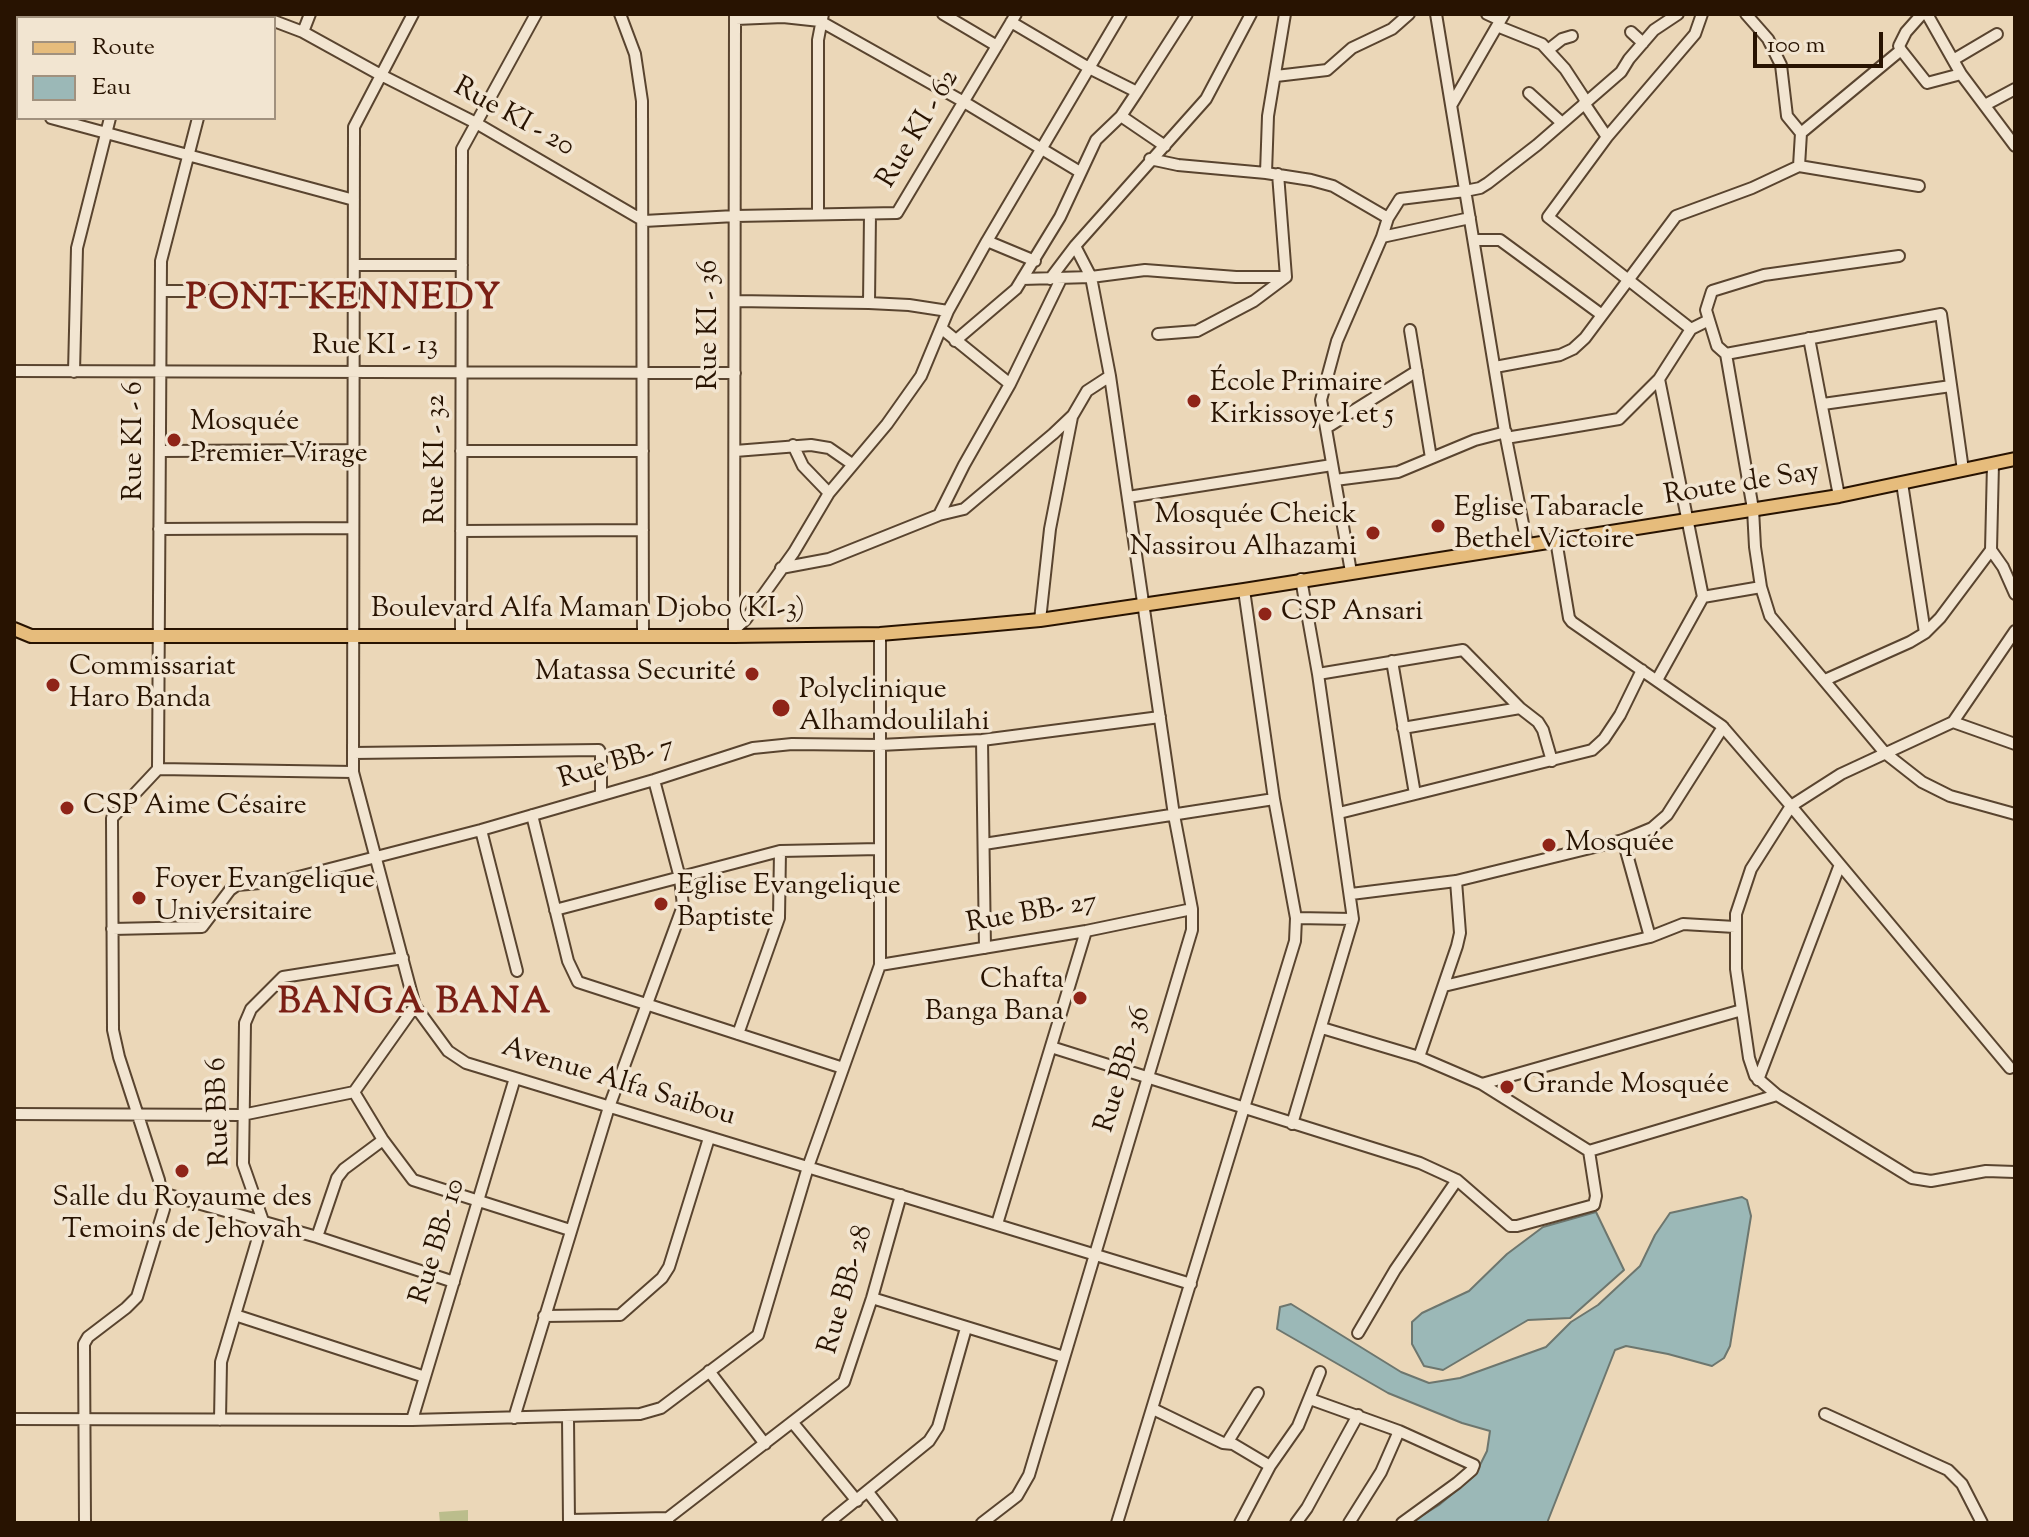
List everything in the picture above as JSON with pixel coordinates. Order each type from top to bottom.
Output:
[{"type":"main road","name":"Route de Say","points":[[1143,604],[1839,496],[2015,459]]},
{"type":"main road","name":"Boulevard Alfa Maman Djobo (KI-3)","points":[[14,629],[31,636],[643,637],[734,633],[880,634],[1040,620],[1143,604]]},
{"type":"main road","name":"Boulevard Alfa Maman Djobo (KI-3)","points":[[14,643],[31,636]]},
{"type":"street","points":[[303,32],[310,14]]},
{"type":"street","name":"Avenue Alfa Saibou","points":[[413,14],[354,127],[353,772],[415,1006],[456,1058],[1191,1284]]},
{"type":"street","name":"Rue KI - 32","points":[[461,636],[462,149],[465,138],[536,14]]},
{"type":"street","points":[[620,14],[635,54],[642,101],[643,637]]},
{"type":"street","points":[[943,14],[997,46]]},
{"type":"street","points":[[734,633],[802,540],[829,493],[887,424],[921,376],[948,311],[1121,14]]},
{"type":"street","points":[[955,341],[1013,292],[1035,261],[1060,217],[1096,140],[1121,116],[1187,14]]},
{"type":"street","points":[[939,515],[1010,384],[1056,279],[1075,246],[1206,99],[1251,14]]},
{"type":"street","points":[[1266,173],[1268,116],[1285,14]]},
{"type":"street","points":[[1276,76],[1327,70],[1352,48],[1392,29],[1409,14]]},
{"type":"street","points":[[1436,14],[1527,544]]},
{"type":"street","points":[[1487,14],[1548,50],[1565,69],[1607,137]]},
{"type":"street","points":[[1351,572],[1321,400],[1337,341],[1388,218],[1400,199],[1465,191],[1488,183],[1621,72],[1654,30],[1678,14]]},
{"type":"street","points":[[1691,329],[1548,217],[1607,137],[1695,34],[1702,14]]},
{"type":"street","points":[[1746,14],[1768,39],[1781,65],[1787,116],[1801,133],[1799,166]]},
{"type":"street","points":[[1961,74],[1927,83],[1901,50],[1899,46],[1906,32],[1924,14],[1961,74],[2015,146]]},
{"type":"street","points":[[735,17],[822,18],[1080,172]]},
{"type":"street","name":"Rue KI - 36","points":[[734,633],[735,17]]},
{"type":"street","points":[[818,213],[817,95],[822,18]]},
{"type":"street","points":[[1014,18],[1089,68],[1137,92]]},
{"type":"street","name":"Rue KI - 62","points":[[735,216],[894,214],[901,211],[1014,18]]},
{"type":"street","points":[[1452,104],[1500,20]]},
{"type":"street","name":"Rue KI - 20","points":[[276,22],[303,32],[476,123],[644,221]]},
{"type":"street","points":[[1631,32],[1643,43]]},
{"type":"street","points":[[1953,60],[1997,34]]},
{"type":"street","points":[[1548,50],[1562,39],[1572,36]]},
{"type":"street","points":[[1801,133],[1901,50]]},
{"type":"street","points":[[1985,105],[2015,89]]},
{"type":"street","points":[[1529,93],[1562,123]]},
{"type":"street","points":[[1121,116],[1165,146]]},
{"type":"street","points":[[58,120],[354,200]]},
{"type":"street","points":[[74,372],[77,248],[109,120]]},
{"type":"street","name":"Rue KI - 6","points":[[158,769],[161,261],[197,120]]},
{"type":"street","points":[[1150,159],[1208,169],[1278,174],[1333,186],[1388,218]]},
{"type":"street","points":[[1495,367],[1560,355],[1573,349],[1585,338],[1676,216],[1752,188],[1799,166],[1919,186]]},
{"type":"street","points":[[1278,174],[1286,277]]},
{"type":"street","points":[[869,303],[870,214]]},
{"type":"street","points":[[644,221],[735,216]]},
{"type":"street","points":[[1382,237],[1470,218]]},
{"type":"street","points":[[1474,240],[1500,240],[1602,315]]},
{"type":"street","points":[[987,241],[1035,261]]},
{"type":"street","name":"Rue BB- 36","points":[[982,1523],[1025,1486],[1190,941],[1192,909],[1174,815],[1110,376],[1091,277],[1075,246]]},
{"type":"street","points":[[1899,256],[1764,275],[1712,291],[1706,310],[1717,346],[1726,354],[1753,509],[1761,587],[1770,616],[1885,753],[1922,782],[1950,796],[2015,814]]},
{"type":"street","points":[[354,265],[462,265]]},
{"type":"street","points":[[1022,279],[1091,277],[1145,270],[1236,277],[1286,277]]},
{"type":"street","points":[[1158,334],[1197,331],[1254,301],[1286,277]]},
{"type":"street","points":[[161,291],[354,291]]},
{"type":"street","points":[[735,301],[869,303],[948,311]]},
{"type":"street","points":[[1726,354],[1941,314],[1963,470]]},
{"type":"street","points":[[1335,480],[1398,472],[1475,440],[1619,419],[1659,379],[1691,329],[1709,320]]},
{"type":"street","points":[[941,328],[1010,384]]},
{"type":"street","points":[[1410,330],[1431,458]]},
{"type":"street","points":[[1809,338],[1839,496]]},
{"type":"street","name":"Rue KI - 13","points":[[14,371],[735,373]]},
{"type":"street","points":[[1326,428],[1417,371]]},
{"type":"street","points":[[1040,620],[1050,529],[1073,415],[1087,391],[1110,376]]},
{"type":"street","points":[[1657,680],[1703,597],[1659,379]]},
{"type":"street","points":[[1823,404],[1951,386]]},
{"type":"street","points":[[781,568],[829,559],[939,515],[964,509],[1073,415]]},
{"type":"street","points":[[793,445],[803,466],[829,493]]},
{"type":"street","points":[[735,451],[811,445],[829,448],[852,464]]},
{"type":"street","points":[[160,451],[353,450]]},
{"type":"street","points":[[461,451],[643,451]]},
{"type":"street","points":[[1825,680],[1925,633],[1940,618],[1991,550],[1993,464]]},
{"type":"street","points":[[1128,497],[1332,465]]},
{"type":"street","points":[[1902,483],[1925,633]]},
{"type":"street","points":[[159,529],[353,528]]},
{"type":"street","points":[[461,531],[643,530]]},
{"type":"street","points":[[1556,540],[1569,618],[1723,727],[2010,1068],[2015,1054]]},
{"type":"street","points":[[1991,550],[2015,594]]},
{"type":"street","points":[[2003,567],[2015,572]]},
{"type":"street","points":[[1292,1124],[1353,919],[1318,674],[1301,579]]},
{"type":"street","points":[[1703,597],[1761,587]]},
{"type":"street","points":[[1117,1523],[1292,955],[1296,918],[1274,799],[1244,590]]},
{"type":"street","points":[[2015,631],[1953,722],[1819,786],[1791,806],[1748,875],[1738,904],[1735,927],[1749,1058],[1758,1080],[1777,1095],[1912,1178],[1931,1181],[1986,1171],[2015,1172]]},
{"type":"street","points":[[14,1419],[412,1420],[568,1418],[650,1412],[661,1408],[758,1335],[808,1167],[880,965],[880,634]]},
{"type":"street","points":[[1318,674],[1463,650],[1538,722],[1552,761]]},
{"type":"street","points":[[1392,661],[1415,794]]},
{"type":"street","points":[[1339,813],[1592,750],[1604,739],[1620,715],[1642,670]]},
{"type":"street","points":[[1403,728],[1520,708]]},
{"type":"street","name":"Rue BB- 7","points":[[112,929],[202,927],[237,885],[283,881],[481,830],[753,748],[792,744],[880,745],[982,740],[1160,717]]},
{"type":"street","points":[[1953,722],[2015,744]]},
{"type":"street","points":[[1351,894],[1456,881],[1623,840],[1652,828],[1667,815],[1723,727]]},
{"type":"street","points":[[982,740],[985,948]]},
{"type":"street","points":[[353,753],[599,750],[601,795]]},
{"type":"street","points":[[85,1523],[84,1344],[88,1337],[137,1297],[164,1209],[162,1193],[113,1030],[112,818],[158,769],[353,772]]},
{"type":"street","points":[[514,1418],[609,1107],[645,1003],[681,914],[683,897],[680,878],[654,780]]},
{"type":"street","points":[[984,844],[1274,799]]},
{"type":"street","points":[[532,815],[568,961],[578,982],[843,1068]]},
{"type":"street","points":[[481,830],[517,971]]},
{"type":"street","points":[[1623,840],[1650,937]]},
{"type":"street","points":[[555,910],[780,851],[880,849]]},
{"type":"street","points":[[738,1034],[779,918],[780,851]]},
{"type":"street","points":[[1758,1080],[1839,867]]},
{"type":"street","points":[[1419,1057],[1460,933],[1456,881]]},
{"type":"street","name":"Rue BB- 27","points":[[880,965],[1086,931],[1192,909]]},
{"type":"street","points":[[1296,918],[1353,919]]},
{"type":"street","points":[[1444,986],[1650,937],[1683,924],[1735,927]]},
{"type":"street","points":[[997,1224],[1086,931]]},
{"type":"street","name":"Rue BB 6","points":[[263,1221],[245,1173],[242,1115],[245,1023],[251,1009],[276,982],[291,975],[403,958]]},
{"type":"street","points":[[14,1114],[242,1115],[354,1092],[415,1006]]},
{"type":"street","points":[[1482,1084],[1742,1010]]},
{"type":"street","points":[[1322,1028],[1419,1057],[1482,1084],[1589,1151],[1777,1095]]},
{"type":"street","points":[[1051,1047],[1420,1163],[1457,1180],[1503,1222],[1517,1226],[1594,1205],[1596,1196],[1589,1151]]},
{"type":"street","name":"Rue BB- 10","points":[[412,1420],[515,1078]]},
{"type":"street","points":[[354,1092],[383,1140],[413,1180],[570,1230]]},
{"type":"street","points":[[544,1316],[620,1315],[662,1278],[669,1267],[709,1138]]},
{"type":"street","points":[[317,1237],[337,1178],[344,1169],[383,1140]]},
{"type":"street","points":[[1358,1333],[1395,1270],[1457,1180]]},
{"type":"street","points":[[162,1193],[317,1237],[454,1282]]},
{"type":"street","name":"Rue BB- 28","points":[[668,1520],[844,1382],[901,1195]]},
{"type":"street","points":[[220,1420],[221,1362],[263,1221]]},
{"type":"street","points":[[872,1298],[1064,1357]]},
{"type":"street","points":[[235,1315],[425,1377]]},
{"type":"street","points":[[828,1523],[934,1434],[966,1328]]},
{"type":"street","points":[[709,1371],[765,1444]]},
{"type":"street","points":[[1240,1523],[1270,1466],[1298,1426],[1320,1372]]},
{"type":"street","points":[[1227,1443],[1258,1393]]},
{"type":"street","points":[[1310,1399],[1399,1431],[1475,1466],[1402,1523]]},
{"type":"street","points":[[1153,1409],[1270,1466]]},
{"type":"street","points":[[1825,1414],[1948,1470],[1962,1484],[1982,1523]]},
{"type":"street","points":[[1296,1523],[1358,1415]]},
{"type":"street","points":[[568,1418],[569,1522],[668,1520]]},
{"type":"street","points":[[793,1423],[857,1501]]},
{"type":"street","points":[[1349,1523],[1381,1472],[1399,1431]]},
{"type":"street","points":[[868,1492],[892,1523]]},
{"type":"green space","points":[[468,1510],[468,1523],[440,1523],[439,1512]]},
{"type":"water","points":[[1742,1197],[1747,1200],[1751,1216],[1730,1346],[1724,1358],[1712,1366],[1626,1346],[1615,1350],[1547,1523],[1410,1523],[1439,1505],[1475,1475],[1487,1451],[1490,1431],[1388,1393],[1277,1329],[1280,1307],[1291,1304],[1401,1372],[1429,1383],[1460,1378],[1546,1347],[1571,1322],[1598,1305],[1640,1266],[1670,1213]]},
{"type":"water","points":[[1596,1212],[1624,1270],[1570,1318],[1528,1320],[1443,1370],[1424,1366],[1412,1344],[1412,1322],[1422,1313],[1469,1291],[1507,1254],[1543,1227]]},
{"type":"place","name":"École Primaire Kirkissoye I et 5","points":[[1194,401]]},
{"type":"place","name":"Mosquée Premier Virage","points":[[174,440]]},
{"type":"place","name":"Eglise Tabaracle Bethel Victoire","points":[[1438,526]]},
{"type":"place","name":"Mosquée Cheick Nassirou Alhazami","points":[[1373,533]]},
{"type":"place","name":"CSP Ansari","points":[[1265,614]]},
{"type":"place","name":"Matassa Securité","points":[[752,674]]},
{"type":"place","name":"Commissariat Haro Banda","points":[[53,685]]},
{"type":"place","name":"Polyclinique Alhamdoulilahi","points":[[781,708]]},
{"type":"place","name":"CSP Aime Césaire","points":[[67,808]]},
{"type":"place","name":"Mosquée","points":[[1549,845]]},
{"type":"place","name":"Foyer Evangelique Universitaire","points":[[139,898]]},
{"type":"place","name":"Eglise Evangelique Baptiste","points":[[661,904]]},
{"type":"place","name":"Chafta Banga Bana","points":[[1080,998]]},
{"type":"place","name":"Grande Mosquée","points":[[1507,1087]]},
{"type":"place","name":"Salle du Royaume des Temoins de Jehovah","points":[[182,1171]]},
{"type":"district","name":"PONT KENNEDY","points":[[344,302]]},
{"type":"district","name":"BANGA BANA","points":[[415,1006]]}]
